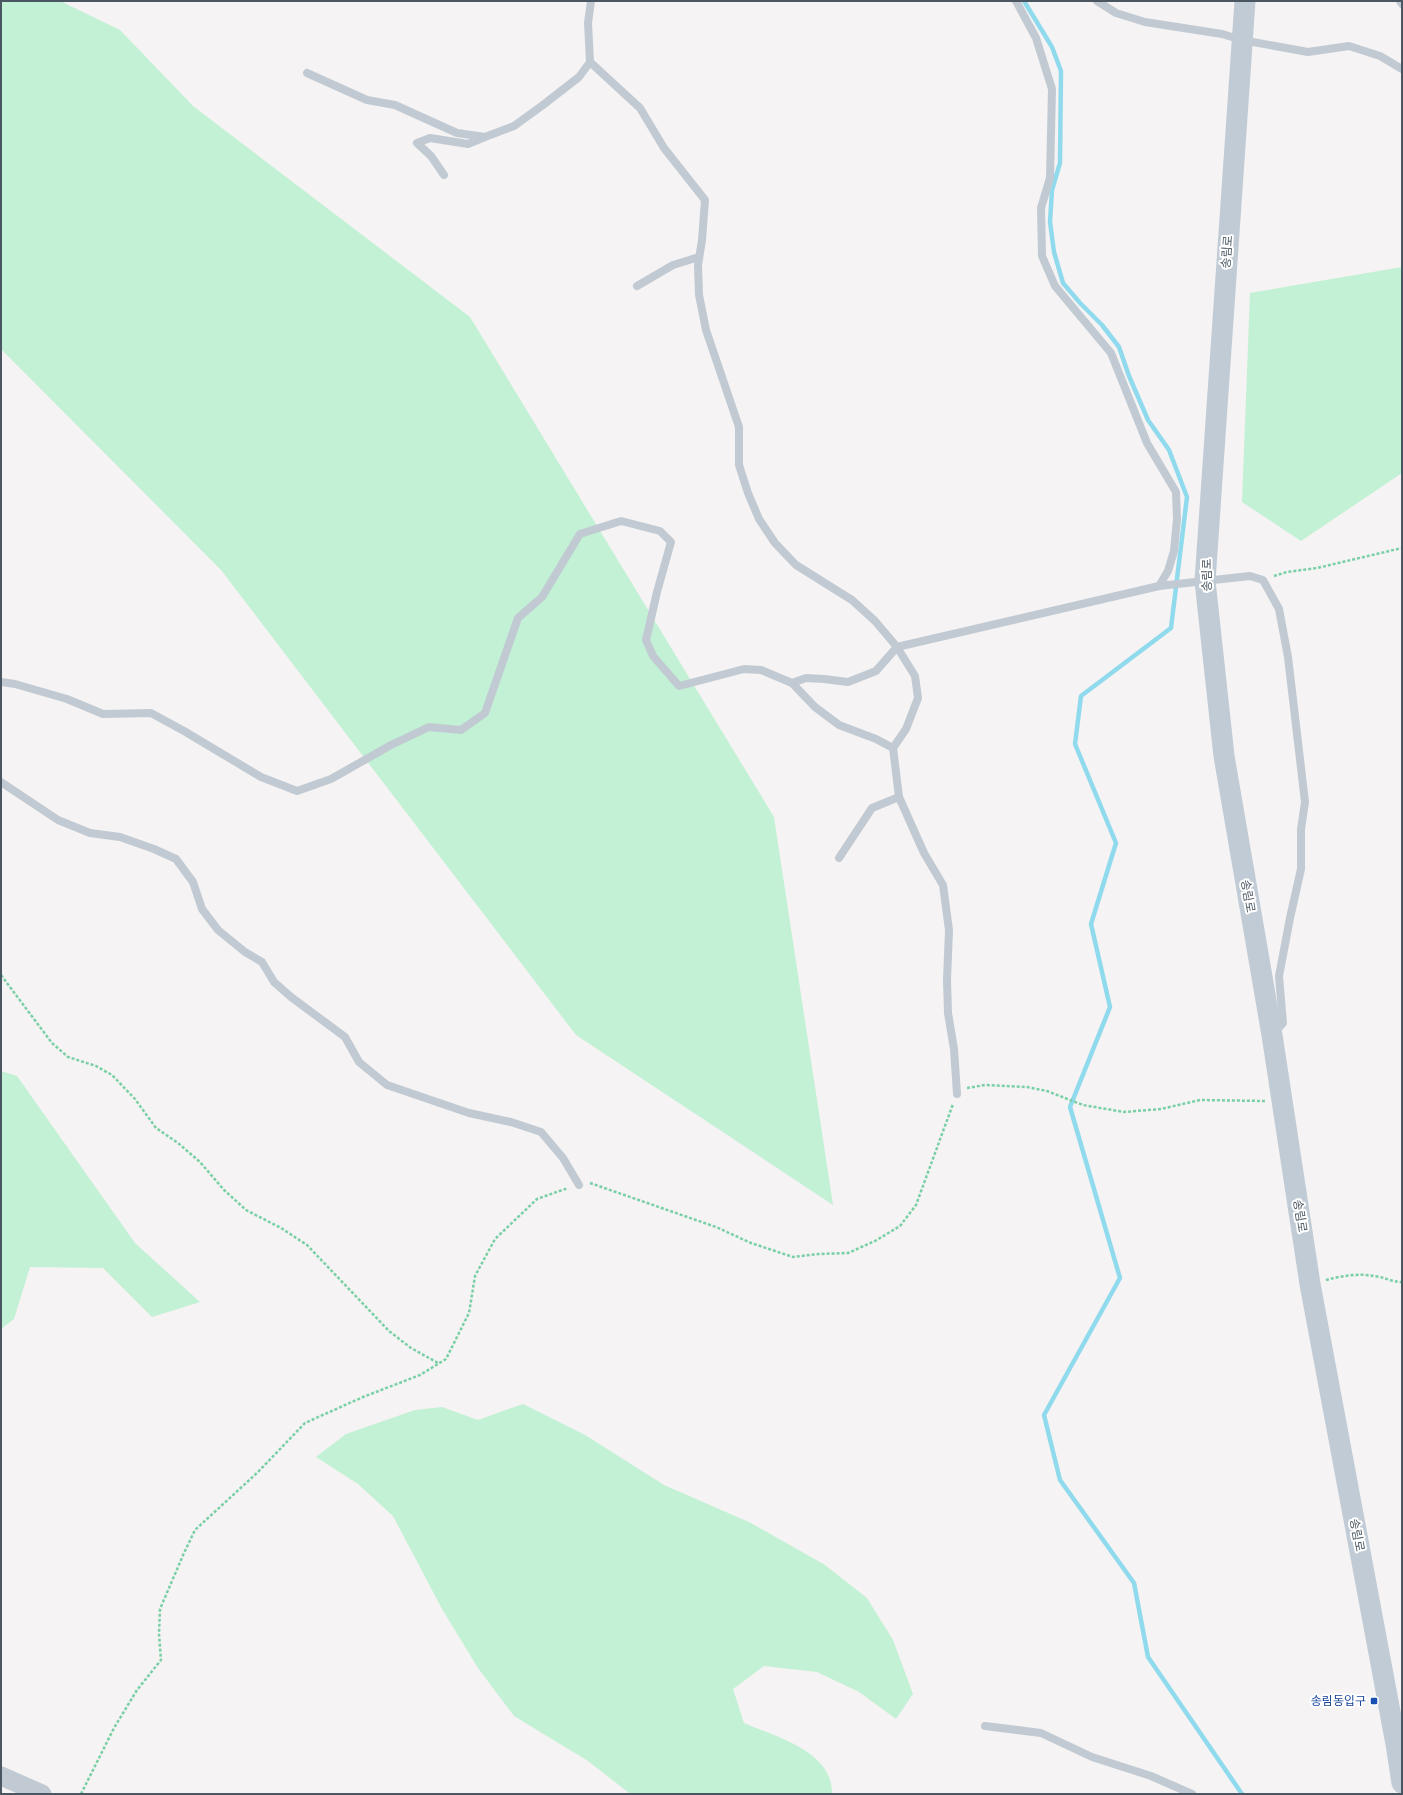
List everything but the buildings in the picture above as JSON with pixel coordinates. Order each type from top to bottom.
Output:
[{"type":"main road","name":"송림로","points":[[1245,1],[1205,581],[1224,756],[1272,1035],[1310,1284],[1402,1783]]},
{"type":"street","points":[[1,1776],[42,1794]]},
{"type":"lane","points":[[444,175],[431,156],[416,143],[430,138],[468,144],[514,126],[579,77],[590,62],[588,22],[591,1]]},
{"type":"lane","points":[[1016,1],[1036,38],[1052,89],[1050,178],[1041,208],[1042,256],[1055,286],[1110,353],[1147,443],[1176,492],[1177,519],[1174,551],[1168,571],[1159,586]]},
{"type":"lane","points":[[1097,1],[1116,13],[1145,22],[1222,34],[1242,40],[1308,52],[1349,46],[1380,56],[1402,69]]},
{"type":"lane","points":[[590,62],[640,108],[664,148],[705,200],[699,257],[698,295],[703,316],[739,427],[739,465],[748,493],[759,519],[775,543],[796,565],[852,600],[875,621],[897,647],[915,676],[918,698],[906,729],[893,748],[899,797],[924,853],[943,885],[949,930],[948,1013],[954,1049],[957,1094]]},
{"type":"lane","points":[[307,73],[367,100],[395,105],[457,133],[486,137]]},
{"type":"lane","points":[[637,286],[673,265],[699,257]]},
{"type":"lane","points":[[1,682],[15,684],[67,700],[103,714],[151,713],[261,777],[297,791],[331,779],[391,745],[428,727],[461,730],[485,713],[518,618],[542,597],[580,534],[621,521],[660,531],[671,542],[657,592],[646,640],[653,656],[679,686],[744,669],[761,670],[792,683],[815,707],[839,725],[876,739],[893,748]]},
{"type":"lane","points":[[792,683],[806,678],[848,682],[876,671],[897,647],[1159,586],[1250,576],[1263,580],[1279,609],[1284,636],[1305,802],[1301,829],[1301,869],[1279,976],[1283,1022],[1272,1035]]},
{"type":"lane","points":[[1,782],[58,820],[90,834],[120,837],[154,849],[176,860],[193,882],[202,909],[218,930],[245,952],[262,962],[274,982],[291,997],[345,1037],[359,1062],[387,1085],[469,1113],[511,1122],[541,1132],[563,1158],[579,1185]]},
{"type":"lane","points":[[839,858],[872,808],[899,797]]},
{"type":"lane","points":[[985,1726],[1041,1733],[1092,1757],[1151,1776],[1192,1794]]},
{"type":"path","points":[[1263,580],[1287,572],[1317,568],[1402,548]]},
{"type":"path","points":[[1,975],[52,1043],[68,1057],[96,1066],[112,1075],[135,1099],[156,1128],[178,1143],[200,1162],[224,1190],[246,1210],[281,1228],[308,1246],[389,1330],[411,1348],[439,1363]]},
{"type":"path","points":[[81,1794],[114,1728],[137,1690],[161,1660],[159,1634],[160,1609],[195,1530],[258,1472],[305,1423],[363,1397],[420,1375],[446,1359],[469,1313],[475,1276],[495,1239],[537,1199],[589,1182],[716,1227],[751,1243],[793,1257],[848,1253],[875,1241],[900,1226],[916,1205],[957,1094],[968,1088],[985,1085],[1027,1087],[1047,1091],[1083,1105],[1124,1112],[1161,1109],[1200,1100],[1282,1101]]},
{"type":"path","points":[[1310,1284],[1339,1276],[1373,1276],[1396,1282],[1402,1282]]},
{"type":"green space","points":[[1,1],[60,1],[120,30],[193,106],[470,317],[774,817],[833,1205],[576,1035],[221,570],[1,349]]},
{"type":"green space","points":[[1402,267],[1402,473],[1301,541],[1242,502],[1250,293]]},
{"type":"green space","points":[[1,1071],[17,1076],[135,1243],[200,1302],[152,1317],[103,1268],[30,1267],[14,1319],[1,1329]]},
{"type":"green space","points":[[523,1404],[585,1435],[664,1485],[751,1523],[825,1565],[867,1598],[893,1640],[913,1694],[896,1719],[859,1692],[817,1672],[764,1666],[733,1689],[744,1723],[786,1740],[813,1756],[823,1767],[830,1779],[832,1794],[629,1793],[588,1761],[514,1716],[478,1668],[442,1609],[393,1516],[358,1484],[316,1457],[346,1434],[415,1410],[442,1407],[478,1420]]},
{"type":"waterway","points":[[1024,1],[1052,47],[1061,71],[1060,163],[1052,190],[1050,222],[1054,252],[1063,283],[1102,325],[1119,347],[1129,376],[1148,420],[1169,450],[1187,497],[1171,628],[1081,696],[1075,744],[1116,843],[1091,924],[1110,1007],[1070,1107],[1120,1278],[1044,1415],[1060,1480],[1134,1583],[1148,1657],[1242,1794]]},
{"type":"place","name":"송림동입구","points":[[1374,1701]]}]
